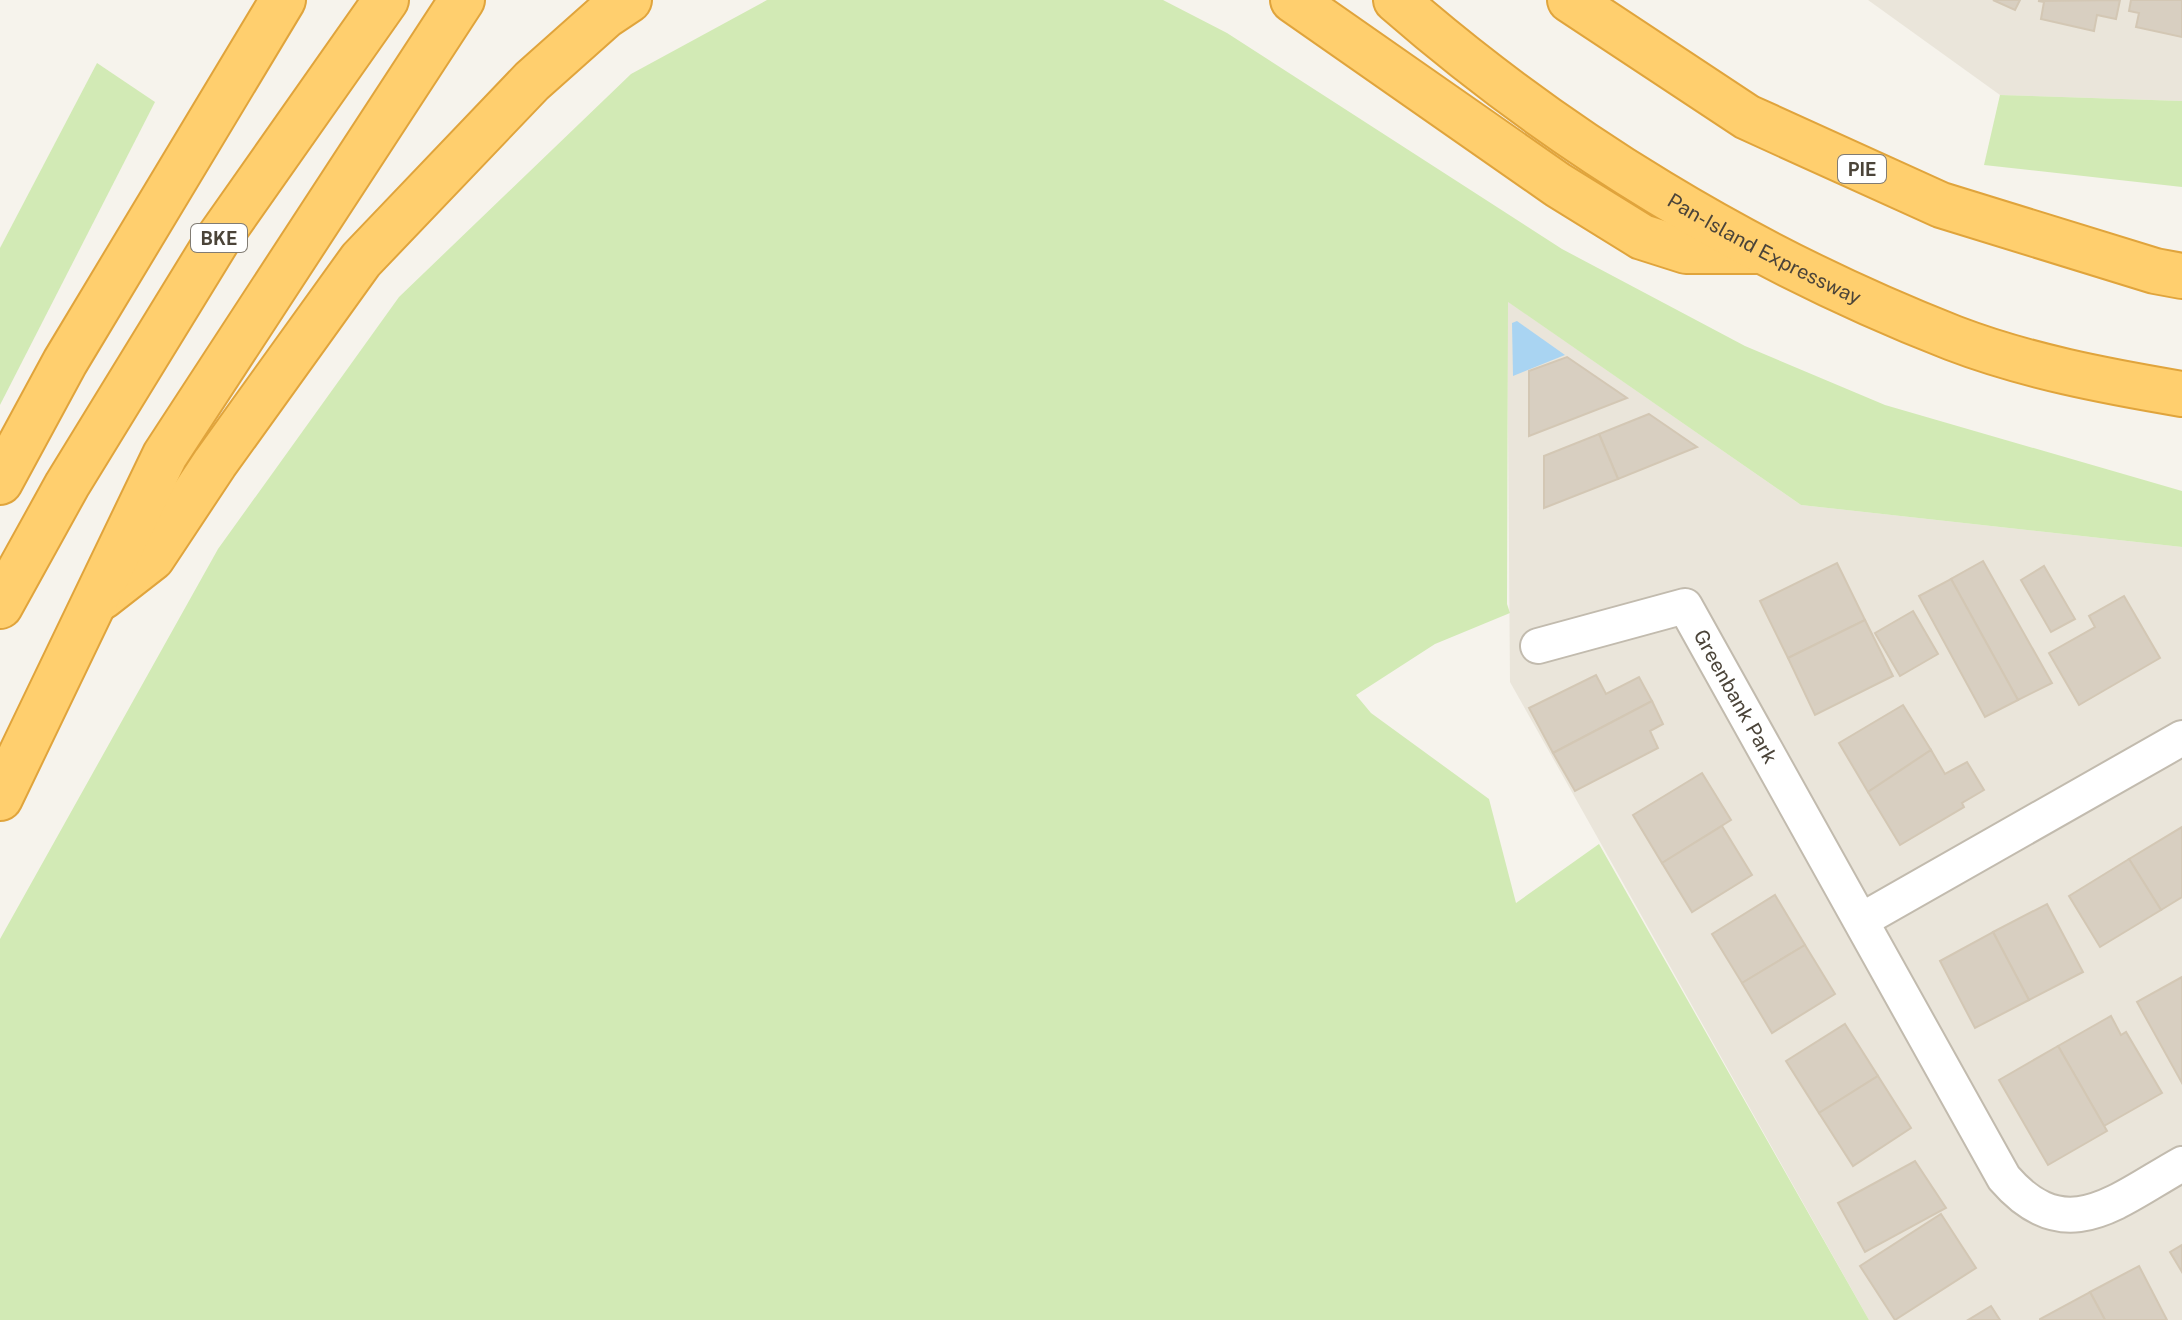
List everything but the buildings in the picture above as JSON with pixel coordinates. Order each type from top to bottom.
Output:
[{"type":"highway","points":[[0,482],[65,362],[283,0]]},
{"type":"highway","name":"BKE","points":[[0,606],[67,485],[218,239],[386,0]]},
{"type":"highway","points":[[0,798],[165,455],[462,0]]},
{"type":"highway","points":[[95,602],[152,558],[299,343],[361,260],[532,81],[605,16],[629,0]]},
{"type":"highway","points":[[1293,0],[1558,185],[1642,237],[1686,251],[1762,252]]},
{"type":"highway","name":"Pan-Island Expressway","points":[[1396,0],[1434,33],[1618,168],[1762,252],[1954,339],[2091,378],[2182,394]]},
{"type":"highway","name":"PIE","points":[[1570,0],[1747,117],[1941,205],[2182,276]]},
{"type":"street","name":"Greenbank Park","points":[[1538,646],[1685,606],[2004,1178],[2028,1203],[2044,1212],[2083,1215],[2182,1164]]},
{"type":"street","points":[[1862,920],[2182,738]]},
{"type":"shaded area","points":[[1868,0],[2182,0],[2182,101],[2000,95]]},
{"type":"shaded area","points":[[1507,301],[1801,505],[2182,547],[2182,1320],[1869,1320],[1510,682]]},
{"type":"green space","points":[[767,0],[1163,0],[1227,33],[1562,249],[1745,346],[1885,405],[2182,491],[2182,547],[1801,505],[1508,302],[1507,604],[1510,613],[1435,644],[1356,695],[1371,713],[1489,799],[1516,903],[1599,844],[1869,1320],[0,1320],[0,939],[218,549],[399,297],[631,74]]},
{"type":"green space","points":[[97,63],[155,102],[0,405],[0,248]]},
{"type":"green space","points":[[2000,95],[2182,101],[2182,187],[1984,165]]},
{"type":"water","points":[[1517,321],[1565,355],[1513,376],[1512,323]]}]
